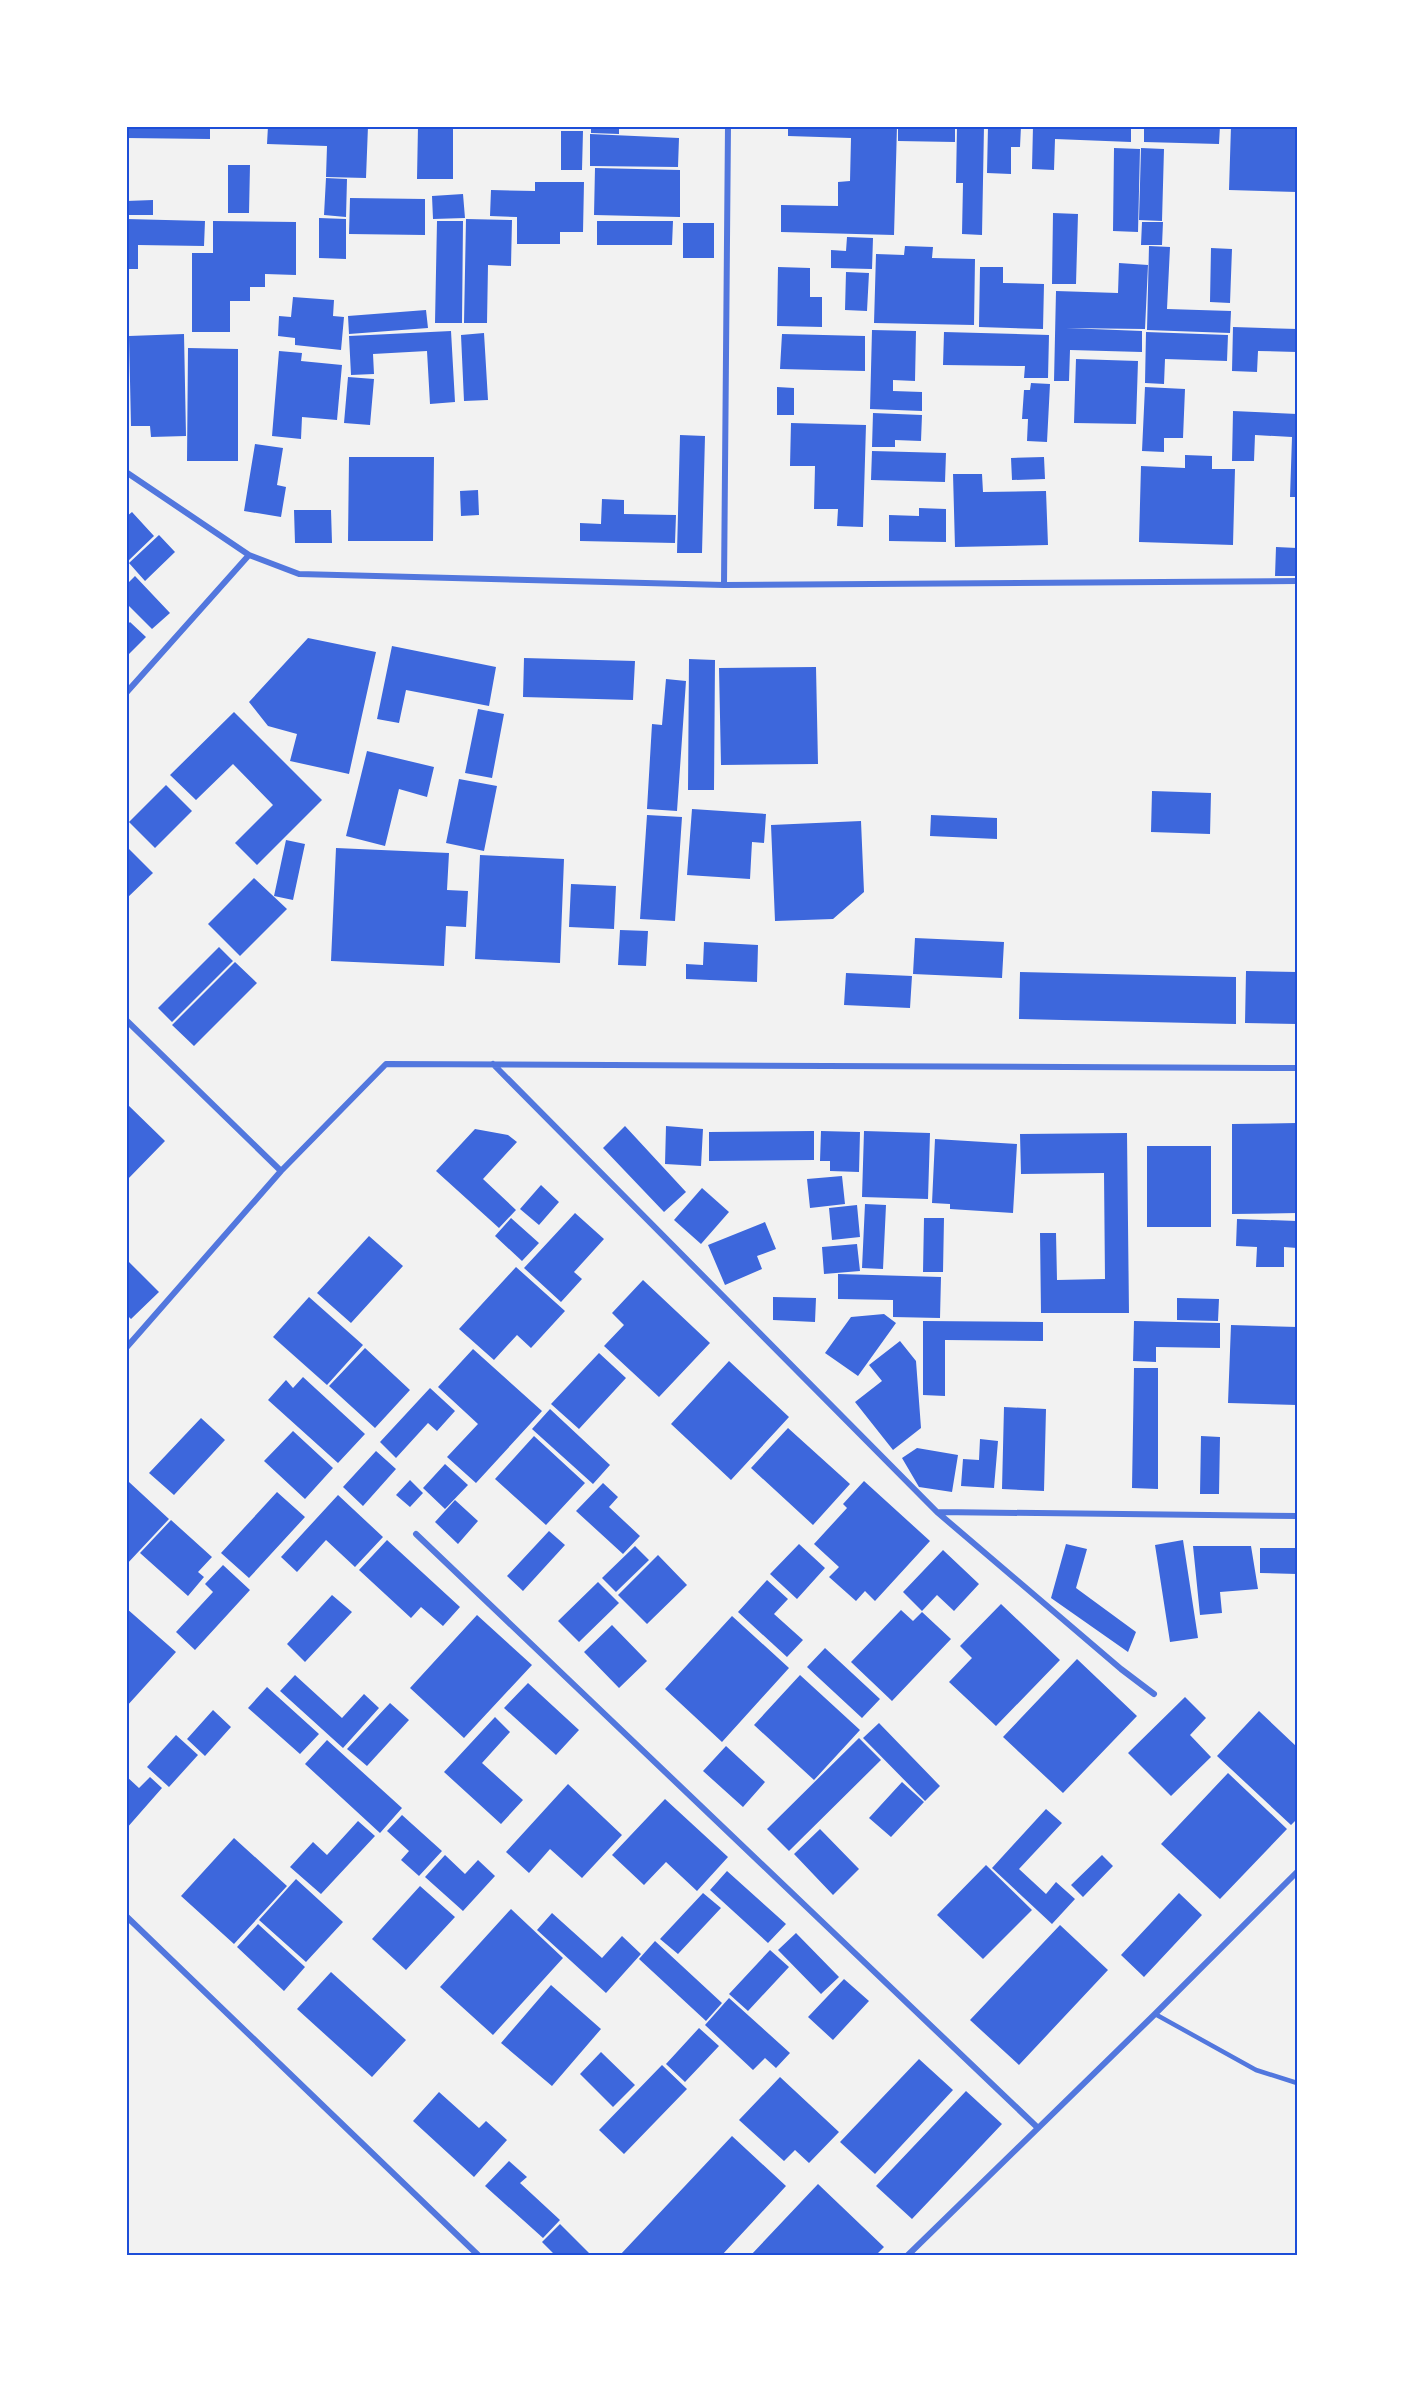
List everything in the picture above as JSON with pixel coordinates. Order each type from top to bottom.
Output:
[{"type":"street","points":[[724,585],[728,126]]},
{"type":"street","points":[[126,472],[249,555],[298,574],[724,585],[1297,581]]},
{"type":"street","points":[[126,693],[249,555]]},
{"type":"street","points":[[126,1020],[281,1171]]},
{"type":"street","points":[[126,1348],[281,1171],[386,1064],[1297,1068]]},
{"type":"street","points":[[494,1064],[937,1512],[1121,1670],[1154,1695]]},
{"type":"street","points":[[937,1512],[1297,1516]]},
{"type":"street","points":[[416,1534],[1038,2128]]},
{"type":"street","points":[[908,2255],[1297,1872]]},
{"type":"street","points":[[126,1916],[478,2255]]},
{"type":"lane","points":[[1155,2014],[1256,2070],[1297,2083]]},
{"type":"building","points":[[126,126],[210,126],[210,139],[126,138]]},
{"type":"building","points":[[268,126],[368,126],[366,178],[326,177],[327,146],[267,144]]},
{"type":"building","points":[[418,126],[453,126],[453,179],[417,179]]},
{"type":"building","points":[[591,126],[619,126],[619,134],[591,133]]},
{"type":"building","points":[[788,126],[897,126],[894,235],[781,232],[781,205],[838,206],[838,182],[850,181],[851,138],[788,136]]},
{"type":"building","points":[[898,126],[955,126],[955,142],[898,141]]},
{"type":"building","points":[[957,126],[984,126],[982,235],[962,234],[963,183],[956,183]]},
{"type":"building","points":[[988,126],[1021,126],[1020,147],[1011,147],[1011,174],[987,173]]},
{"type":"building","points":[[1033,126],[1131,126],[1131,142],[1055,139],[1054,170],[1032,169]]},
{"type":"building","points":[[1144,126],[1220,126],[1219,144],[1144,142]]},
{"type":"building","points":[[1231,126],[1297,126],[1297,192],[1229,190]]},
{"type":"building","points":[[561,131],[583,131],[582,170],[561,170]]},
{"type":"building","points":[[590,134],[679,138],[678,167],[590,166]]},
{"type":"building","points":[[1114,148],[1140,149],[1138,232],[1113,231]]},
{"type":"building","points":[[1141,148],[1164,149],[1162,221],[1139,220]]},
{"type":"building","points":[[228,165],[250,165],[249,213],[228,213]]},
{"type":"building","points":[[595,168],[680,170],[680,217],[594,215]]},
{"type":"building","points":[[326,178],[347,179],[346,217],[324,215]]},
{"type":"building","points":[[535,182],[584,182],[583,232],[560,232],[560,244],[517,244],[517,217],[490,216],[491,190],[535,191]]},
{"type":"building","points":[[463,194],[465,218],[433,219],[432,196]]},
{"type":"building","points":[[350,198],[425,199],[425,235],[349,234]]},
{"type":"building","points":[[153,200],[153,215],[126,215],[126,201]]},
{"type":"building","points":[[1053,213],[1078,214],[1076,284],[1052,284]]},
{"type":"building","points":[[319,218],[346,219],[346,259],[319,258]]},
{"type":"building","points":[[126,219],[205,221],[204,246],[138,245],[138,269],[126,269]]},
{"type":"building","points":[[466,219],[512,220],[511,266],[488,265],[487,323],[464,323]]},
{"type":"building","points":[[213,221],[296,222],[296,275],[265,274],[265,287],[250,287],[250,301],[230,301],[230,332],[192,332],[192,253],[213,253]]},
{"type":"building","points":[[437,221],[463,221],[462,323],[435,323]]},
{"type":"building","points":[[597,221],[673,221],[672,245],[597,245]]},
{"type":"building","points":[[1142,222],[1163,222],[1162,245],[1141,245]]},
{"type":"building","points":[[683,223],[714,223],[714,258],[683,258]]},
{"type":"building","points":[[847,237],[873,238],[872,269],[831,268],[831,250],[846,251]]},
{"type":"building","points":[[905,246],[933,247],[932,258],[975,259],[974,325],[874,323],[876,254],[904,255]]},
{"type":"building","points":[[1149,246],[1170,247],[1167,309],[1231,311],[1230,333],[1147,330]]},
{"type":"building","points":[[1211,248],[1232,249],[1230,303],[1210,302]]},
{"type":"building","points":[[1119,263],[1148,265],[1145,329],[1066,328],[1142,331],[1142,352],[1070,350],[1069,381],[1054,381],[1056,291],[1118,293]]},
{"type":"building","points":[[778,267],[810,268],[810,297],[822,297],[822,327],[777,326]]},
{"type":"building","points":[[980,267],[1003,267],[1003,283],[1044,284],[1043,329],[979,327]]},
{"type":"building","points":[[846,272],[869,273],[867,311],[845,310]]},
{"type":"building","points":[[293,297],[334,300],[333,316],[344,317],[341,350],[295,345],[295,338],[278,336],[279,316],[291,317]]},
{"type":"building","points":[[426,310],[428,328],[349,334],[348,316]]},
{"type":"building","points":[[1233,327],[1297,329],[1297,352],[1258,351],[1257,372],[1232,371]]},
{"type":"building","points":[[872,330],[916,331],[915,381],[893,380],[893,391],[922,392],[922,411],[870,409]]},
{"type":"building","points":[[451,331],[455,402],[430,404],[427,351],[373,354],[374,374],[351,375],[349,336]]},
{"type":"building","points":[[944,332],[1049,335],[1048,378],[1024,378],[1025,366],[943,365]]},
{"type":"building","points":[[1146,332],[1228,335],[1227,361],[1165,359],[1164,384],[1145,383]]},
{"type":"building","points":[[484,333],[488,400],[464,401],[461,335]]},
{"type":"building","points":[[184,334],[186,436],[151,437],[150,426],[131,426],[129,336]]},
{"type":"building","points":[[782,334],[865,336],[865,371],[780,369]]},
{"type":"building","points":[[188,348],[238,349],[238,461],[187,461]]},
{"type":"building","points":[[279,351],[302,353],[301,361],[342,365],[337,420],[302,417],[301,439],[272,436]]},
{"type":"building","points":[[1076,359],[1138,361],[1136,424],[1074,423]]},
{"type":"building","points":[[348,377],[374,379],[370,425],[344,423]]},
{"type":"building","points":[[1031,383],[1050,384],[1047,442],[1027,441],[1028,419],[1022,419],[1024,390],[1030,390]]},
{"type":"building","points":[[777,387],[794,388],[794,415],[777,415]]},
{"type":"building","points":[[1145,387],[1185,389],[1183,438],[1164,438],[1164,452],[1142,451]]},
{"type":"building","points":[[1233,411],[1297,414],[1297,497],[1290,497],[1292,437],[1255,435],[1254,461],[1232,461]]},
{"type":"building","points":[[873,413],[922,415],[921,441],[895,440],[895,447],[872,447]]},
{"type":"building","points":[[791,423],[866,425],[863,527],[837,526],[838,509],[814,509],[815,466],[790,466]]},
{"type":"building","points":[[680,435],[705,436],[702,553],[677,553]]},
{"type":"building","points":[[255,444],[283,448],[277,485],[286,487],[281,517],[244,511]]},
{"type":"building","points":[[872,451],[946,453],[945,482],[871,480]]},
{"type":"building","points":[[1185,455],[1212,456],[1212,469],[1235,469],[1233,545],[1139,542],[1141,466],[1185,468]]},
{"type":"building","points":[[349,457],[434,457],[433,541],[348,541]]},
{"type":"building","points":[[1044,457],[1045,479],[1012,480],[1011,458]]},
{"type":"building","points":[[953,474],[982,474],[983,492],[1046,491],[1048,545],[955,547]]},
{"type":"building","points":[[478,490],[479,515],[461,516],[460,491]]},
{"type":"building","points":[[602,499],[624,500],[624,514],[676,515],[675,543],[580,541],[580,523],[601,524]]},
{"type":"building","points":[[919,508],[946,509],[946,542],[889,541],[889,515],[919,516]]},
{"type":"building","points":[[294,510],[331,510],[332,543],[295,543]]},
{"type":"building","points":[[132,512],[154,536],[126,563],[126,517]]},
{"type":"building","points":[[159,535],[175,552],[145,581],[129,563]]},
{"type":"building","points":[[1276,547],[1297,548],[1297,576],[1275,576]]},
{"type":"building","points":[[135,576],[170,613],[152,629],[126,603],[126,585]]},
{"type":"building","points":[[130,622],[146,637],[129,654],[126,652],[126,626]]},
{"type":"building","points":[[308,638],[376,652],[349,774],[290,761],[297,734],[268,726],[249,702]]},
{"type":"building","points":[[392,646],[496,667],[489,706],[406,690],[399,723],[377,719]]},
{"type":"building","points":[[524,658],[635,661],[633,700],[523,697]]},
{"type":"building","points":[[689,659],[715,660],[714,790],[688,790]]},
{"type":"building","points":[[816,667],[818,764],[721,765],[719,668]]},
{"type":"building","points":[[666,679],[686,681],[677,811],[647,809],[652,724],[662,725]]},
{"type":"building","points":[[478,709],[504,714],[492,778],[465,773]]},
{"type":"building","points":[[234,712],[322,800],[257,865],[235,843],[273,805],[233,764],[196,800],[170,775]]},
{"type":"building","points":[[367,751],[434,767],[427,797],[399,789],[385,846],[346,836]]},
{"type":"building","points":[[459,779],[497,786],[484,851],[446,843]]},
{"type":"building","points":[[166,785],[192,811],[155,848],[129,822]]},
{"type":"building","points":[[1152,791],[1211,793],[1210,834],[1151,832]]},
{"type":"building","points":[[692,809],[766,814],[764,843],[752,842],[750,879],[687,875]]},
{"type":"building","points":[[647,815],[682,817],[675,921],[640,919]]},
{"type":"building","points":[[931,815],[997,818],[997,839],[930,836]]},
{"type":"building","points":[[861,821],[864,892],[833,919],[775,921],[771,825]]},
{"type":"building","points":[[286,840],[305,844],[293,900],[274,896]]},
{"type":"building","points":[[126,846],[153,873],[126,899]]},
{"type":"building","points":[[336,848],[449,853],[447,890],[468,891],[466,927],[446,926],[444,966],[331,961]]},
{"type":"building","points":[[480,855],[564,859],[560,963],[475,959]]},
{"type":"building","points":[[254,878],[287,909],[240,956],[208,924]]},
{"type":"building","points":[[571,884],[616,886],[614,929],[569,927]]},
{"type":"building","points":[[620,930],[648,931],[646,966],[618,965]]},
{"type":"building","points":[[915,938],[1004,942],[1002,978],[913,974]]},
{"type":"building","points":[[704,942],[758,945],[757,982],[686,979],[686,964],[703,965]]},
{"type":"building","points":[[219,947],[233,961],[172,1022],[158,1008]]},
{"type":"building","points":[[235,962],[257,983],[194,1046],[172,1025]]},
{"type":"building","points":[[1246,971],[1297,972],[1297,1024],[1245,1023]]},
{"type":"building","points":[[1020,972],[1236,977],[1236,1024],[1019,1019]]},
{"type":"building","points":[[846,973],[912,976],[910,1008],[844,1005]]},
{"type":"building","points":[[126,1103],[165,1141],[126,1181]]},
{"type":"building","points":[[1297,1123],[1297,1213],[1232,1214],[1232,1124]]},
{"type":"building","points":[[625,1126],[686,1192],[664,1212],[603,1148]]},
{"type":"building","points":[[666,1126],[703,1129],[701,1166],[665,1164]]},
{"type":"building","points":[[475,1129],[508,1135],[517,1142],[483,1179],[516,1210],[499,1228],[436,1171]]},
{"type":"building","points":[[814,1131],[814,1160],[709,1161],[709,1132]]},
{"type":"building","points":[[821,1131],[860,1132],[859,1172],[830,1171],[830,1161],[820,1161]]},
{"type":"building","points":[[864,1131],[930,1133],[928,1199],[862,1197]]},
{"type":"building","points":[[1127,1133],[1129,1313],[1041,1313],[1040,1233],[1056,1233],[1057,1280],[1105,1279],[1104,1173],[1021,1174],[1020,1134]]},
{"type":"building","points":[[935,1139],[1017,1144],[1013,1213],[950,1209],[950,1204],[932,1203]]},
{"type":"building","points":[[1147,1146],[1211,1146],[1211,1227],[1147,1227]]},
{"type":"building","points":[[842,1176],[845,1204],[810,1208],[807,1179]]},
{"type":"building","points":[[541,1185],[559,1202],[539,1225],[520,1209]]},
{"type":"building","points":[[702,1188],[729,1212],[701,1244],[674,1220]]},
{"type":"building","points":[[865,1204],[886,1205],[883,1269],[862,1268]]},
{"type":"building","points":[[857,1205],[860,1237],[832,1240],[829,1208]]},
{"type":"building","points":[[575,1213],[604,1239],[574,1272],[582,1279],[561,1302],[524,1268]]},
{"type":"building","points":[[511,1218],[539,1243],[522,1261],[495,1236]]},
{"type":"building","points":[[924,1218],[944,1218],[943,1272],[923,1272]]},
{"type":"building","points":[[1237,1219],[1297,1221],[1297,1248],[1284,1247],[1284,1267],[1256,1267],[1257,1247],[1236,1246]]},
{"type":"building","points":[[765,1222],[776,1249],[757,1256],[762,1269],[725,1285],[708,1245]]},
{"type":"building","points":[[369,1236],[403,1266],[351,1323],[317,1293]]},
{"type":"building","points":[[857,1244],[860,1271],[824,1274],[822,1247]]},
{"type":"building","points":[[129,1262],[159,1292],[131,1319],[126,1314],[126,1265]]},
{"type":"building","points":[[516,1267],[565,1311],[531,1348],[517,1335],[494,1360],[459,1329]]},
{"type":"building","points":[[838,1274],[941,1277],[940,1318],[893,1317],[893,1300],[838,1299]]},
{"type":"building","points":[[643,1280],[710,1343],[659,1397],[604,1346],[624,1325],[612,1313]]},
{"type":"building","points":[[309,1297],[363,1345],[327,1385],[273,1337]]},
{"type":"building","points":[[773,1297],[816,1298],[815,1322],[773,1320]]},
{"type":"building","points":[[1177,1298],[1219,1299],[1218,1321],[1177,1320]]},
{"type":"building","points":[[884,1314],[896,1323],[858,1376],[825,1353],[851,1317]]},
{"type":"building","points":[[923,1321],[1043,1322],[1043,1341],[945,1340],[945,1396],[923,1395]]},
{"type":"building","points":[[1134,1321],[1220,1323],[1220,1348],[1156,1347],[1156,1362],[1133,1361]]},
{"type":"building","points":[[1231,1325],[1297,1327],[1297,1405],[1228,1403]]},
{"type":"building","points":[[900,1341],[916,1361],[921,1428],[893,1450],[855,1402],[882,1381],[869,1365]]},
{"type":"building","points":[[365,1348],[410,1390],[375,1428],[329,1386]]},
{"type":"building","points":[[473,1349],[542,1411],[476,1483],[447,1457],[478,1424],[438,1387]]},
{"type":"building","points":[[599,1353],[626,1378],[579,1429],[551,1404]]},
{"type":"building","points":[[729,1361],[789,1417],[731,1480],[671,1424]]},
{"type":"building","points":[[1134,1368],[1158,1368],[1158,1489],[1132,1488]]},
{"type":"building","points":[[303,1377],[365,1434],[338,1463],[268,1400],[286,1380],[293,1388]]},
{"type":"building","points":[[430,1388],[455,1411],[437,1431],[428,1423],[396,1458],[380,1442]]},
{"type":"building","points":[[1004,1407],[1046,1409],[1044,1491],[1002,1489]]},
{"type":"building","points":[[550,1409],[610,1465],[593,1484],[532,1429]]},
{"type":"building","points":[[201,1418],[225,1440],[174,1495],[149,1473]]},
{"type":"building","points":[[788,1428],[850,1484],[813,1525],[751,1468]]},
{"type":"building","points":[[293,1431],[333,1468],[305,1499],[264,1461]]},
{"type":"building","points":[[534,1436],[585,1483],[546,1525],[495,1479]]},
{"type":"building","points":[[1201,1436],[1220,1437],[1219,1494],[1200,1494]]},
{"type":"building","points":[[980,1439],[998,1441],[994,1488],[961,1486],[963,1459],[979,1460]]},
{"type":"building","points":[[917,1448],[958,1455],[952,1492],[919,1487],[902,1458]]},
{"type":"building","points":[[376,1451],[396,1469],[363,1506],[343,1487]]},
{"type":"building","points":[[445,1464],[468,1485],[445,1509],[423,1488]]},
{"type":"building","points":[[410,1480],[423,1493],[410,1507],[396,1495]]},
{"type":"building","points":[[864,1481],[930,1541],[875,1601],[865,1591],[856,1601],[829,1577],[839,1567],[814,1544],[847,1508],[843,1504]]},
{"type":"building","points":[[129,1482],[169,1519],[126,1565],[126,1485]]},
{"type":"building","points":[[603,1483],[618,1497],[609,1507],[640,1536],[623,1554],[576,1511]]},
{"type":"building","points":[[277,1492],[305,1517],[249,1578],[221,1553]]},
{"type":"building","points":[[338,1495],[383,1537],[355,1567],[326,1540],[297,1572],[281,1557]]},
{"type":"building","points":[[455,1500],[478,1521],[458,1544],[435,1522]]},
{"type":"building","points":[[171,1520],[212,1557],[198,1572],[204,1577],[188,1596],[140,1553]]},
{"type":"building","points":[[549,1531],[565,1545],[523,1591],[507,1576]]},
{"type":"building","points":[[387,1540],[460,1607],[443,1626],[421,1607],[411,1618],[359,1570]]},
{"type":"building","points":[[1183,1540],[1198,1638],[1170,1642],[1155,1545]]},
{"type":"building","points":[[799,1544],[825,1568],[797,1599],[770,1574]]},
{"type":"building","points":[[1066,1544],[1087,1549],[1076,1588],[1136,1632],[1128,1652],[1051,1598]]},
{"type":"building","points":[[635,1546],[649,1560],[616,1592],[602,1578]]},
{"type":"building","points":[[1193,1546],[1251,1546],[1258,1589],[1220,1592],[1222,1613],[1200,1615]]},
{"type":"building","points":[[1260,1548],[1297,1548],[1297,1574],[1260,1573]]},
{"type":"building","points":[[943,1550],[979,1584],[954,1611],[937,1595],[922,1611],[903,1592]]},
{"type":"building","points":[[658,1555],[687,1585],[647,1624],[618,1595]]},
{"type":"building","points":[[223,1565],[250,1590],[195,1650],[176,1632],[213,1592],[205,1584]]},
{"type":"building","points":[[767,1580],[788,1599],[774,1614],[803,1640],[787,1657],[738,1612]]},
{"type":"building","points":[[598,1582],[619,1603],[579,1642],[558,1621]]},
{"type":"building","points":[[332,1595],[352,1612],[305,1662],[287,1644]]},
{"type":"building","points":[[1001,1604],[1060,1660],[996,1726],[949,1682],[972,1658],[960,1646]]},
{"type":"building","points":[[126,1608],[176,1652],[126,1707]]},
{"type":"building","points":[[901,1610],[913,1621],[922,1612],[951,1639],[892,1701],[851,1662]]},
{"type":"building","points":[[477,1615],[532,1665],[464,1738],[410,1688]]},
{"type":"building","points":[[732,1616],[789,1668],[722,1742],[665,1689]]},
{"type":"building","points":[[612,1625],[647,1661],[619,1688],[584,1652]]},
{"type":"building","points":[[825,1648],[880,1699],[862,1718],[807,1667]]},
{"type":"building","points":[[1077,1659],[1137,1716],[1063,1793],[1003,1737]]},
{"type":"building","points":[[295,1675],[342,1718],[364,1694],[379,1708],[343,1748],[280,1691]]},
{"type":"building","points":[[800,1675],[860,1730],[814,1780],[754,1725]]},
{"type":"building","points":[[528,1683],[579,1730],[556,1755],[504,1708]]},
{"type":"building","points":[[267,1687],[319,1734],[300,1754],[248,1708]]},
{"type":"building","points":[[1185,1697],[1206,1718],[1190,1735],[1211,1757],[1171,1796],[1128,1753]]},
{"type":"building","points":[[390,1703],[409,1720],[367,1766],[347,1749]]},
{"type":"building","points":[[213,1710],[231,1727],[205,1756],[187,1739]]},
{"type":"building","points":[[1259,1711],[1297,1747],[1297,1819],[1291,1825],[1217,1756]]},
{"type":"building","points":[[495,1717],[510,1732],[482,1763],[523,1800],[501,1824],[444,1772]]},
{"type":"building","points":[[879,1723],[940,1786],[925,1801],[863,1738]]},
{"type":"building","points":[[176,1735],[198,1755],[169,1787],[147,1767]]},
{"type":"building","points":[[859,1738],[881,1760],[789,1851],[767,1829]]},
{"type":"building","points":[[327,1740],[402,1808],[380,1833],[305,1764]]},
{"type":"building","points":[[726,1746],[765,1782],[743,1807],[703,1771]]},
{"type":"building","points":[[1228,1773],[1287,1829],[1220,1899],[1161,1844]]},
{"type":"building","points":[[126,1776],[139,1788],[150,1777],[162,1788],[126,1829]]},
{"type":"building","points":[[902,1782],[924,1802],[891,1837],[869,1818]]},
{"type":"building","points":[[568,1784],[622,1835],[582,1878],[550,1849],[529,1873],[506,1852]]},
{"type":"building","points":[[665,1799],[728,1857],[697,1891],[666,1862],[644,1885],[612,1855]]},
{"type":"building","points":[[1046,1809],[1062,1823],[1019,1869],[1046,1894],[1056,1882],[1075,1899],[1052,1924],[992,1868]]},
{"type":"building","points":[[402,1815],[442,1851],[419,1876],[401,1860],[409,1851],[387,1831]]},
{"type":"building","points":[[358,1821],[375,1836],[321,1894],[290,1867],[313,1842],[327,1855]]},
{"type":"building","points":[[820,1829],[859,1869],[833,1895],[794,1854]]},
{"type":"building","points":[[234,1838],[287,1886],[234,1944],[181,1896]]},
{"type":"building","points":[[445,1855],[465,1874],[478,1860],[495,1876],[463,1911],[425,1877]]},
{"type":"building","points":[[1102,1855],[1113,1866],[1083,1897],[1071,1885]]},
{"type":"building","points":[[986,1865],[1032,1910],[983,1959],[937,1915]]},
{"type":"building","points":[[727,1871],[786,1924],[768,1943],[710,1890]]},
{"type":"building","points":[[296,1879],[343,1922],[306,1962],[259,1920]]},
{"type":"building","points":[[420,1886],[455,1917],[406,1970],[372,1939]]},
{"type":"building","points":[[703,1893],[721,1908],[678,1954],[660,1939]]},
{"type":"building","points":[[1179,1893],[1202,1915],[1144,1977],[1121,1955]]},
{"type":"building","points":[[511,1909],[563,1958],[493,2035],[440,1987]]},
{"type":"building","points":[[552,1913],[602,1958],[622,1936],[641,1954],[606,1993],[537,1930]]},
{"type":"building","points":[[258,1924],[305,1967],[284,1991],[237,1947]]},
{"type":"building","points":[[1060,1925],[1108,1970],[1019,2065],[970,2020]]},
{"type":"building","points":[[796,1933],[839,1977],[821,1994],[778,1950]]},
{"type":"building","points":[[655,1941],[722,2003],[706,2021],[639,1959]]},
{"type":"building","points":[[770,1950],[789,1967],[748,2011],[729,1994]]},
{"type":"building","points":[[331,1972],[406,2040],[372,2077],[297,2009]]},
{"type":"building","points":[[844,1979],[869,2001],[833,2040],[808,2017]]},
{"type":"building","points":[[551,1985],[601,2029],[552,2086],[501,2043]]},
{"type":"building","points":[[729,1998],[790,2053],[776,2068],[765,2058],[753,2070],[705,2025]]},
{"type":"building","points":[[699,2028],[719,2046],[685,2082],[666,2064]]},
{"type":"building","points":[[601,2052],[635,2085],[613,2107],[580,2074]]},
{"type":"building","points":[[919,2059],[953,2090],[875,2174],[840,2142]]},
{"type":"building","points":[[662,2065],[687,2089],[624,2154],[599,2130]]},
{"type":"building","points":[[780,2077],[839,2132],[809,2163],[795,2150],[784,2161],[739,2120]]},
{"type":"building","points":[[966,2091],[1002,2124],[912,2219],[876,2186]]},
{"type":"building","points":[[439,2092],[479,2128],[486,2121],[507,2140],[474,2177],[413,2121]]},
{"type":"building","points":[[732,2136],[786,2186],[722,2255],[620,2255]]},
{"type":"building","points":[[509,2161],[527,2177],[520,2183],[560,2220],[543,2238],[485,2186]]},
{"type":"building","points":[[818,2184],[884,2247],[876,2255],[751,2255]]},
{"type":"building","points":[[560,2224],[591,2255],[555,2255],[542,2242]]}]
